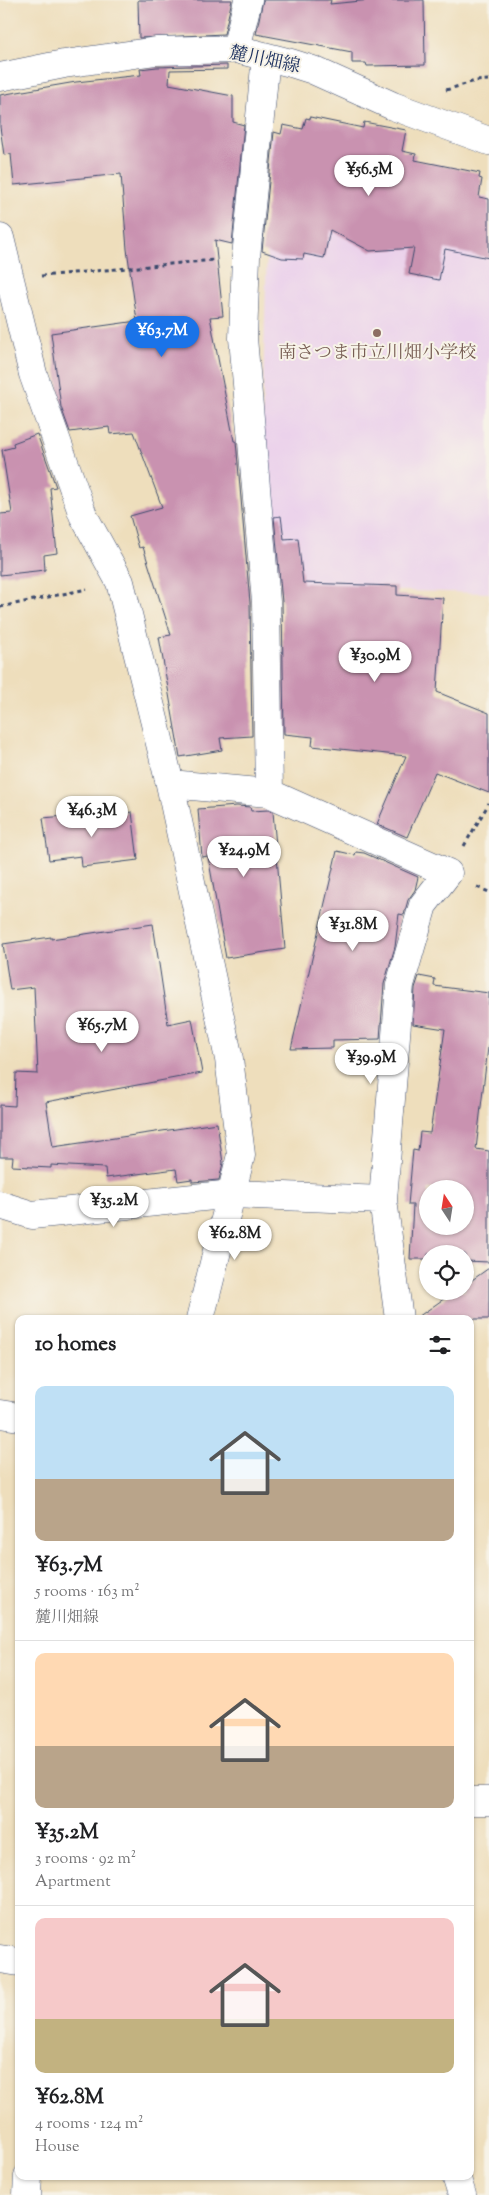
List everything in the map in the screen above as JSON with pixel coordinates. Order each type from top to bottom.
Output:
[{"type":"street","points":[[236,49],[248,0]]},
{"type":"street","name":"麓川畑線","points":[[0,76],[64,64],[156,51],[236,49],[313,70],[393,106],[489,141]]},
{"type":"street","points":[[266,57],[246,257],[243,338],[266,602],[269,794]]},
{"type":"street","points":[[1,247],[33,374],[83,516],[120,582],[170,784],[229,1059],[241,1155],[201,1315]]},
{"type":"street","points":[[170,784],[269,794],[448,873],[423,905],[400,985],[383,1200],[398,1315]]},
{"type":"street","points":[[0,1205],[32,1215],[232,1194],[383,1200]]},
{"type":"street","points":[[0,1414],[15,1416]]},
{"type":"street","points":[[474,1801],[489,1801]]},
{"type":"street","points":[[0,1959],[15,1961]]},
{"type":"street","points":[[27,2195],[28,2180]]},
{"type":"street","points":[[457,2180],[462,2195]]},
{"type":"path","points":[[10,279],[246,257]]},
{"type":"path","points":[[0,607],[120,582]]},
{"type":"path","points":[[448,873],[489,803]]},
{"type":"shaded area","name":"南さつま市立川畑小学校","points":[[270,136],[470,195],[489,198],[489,593],[281,588],[261,468]]},
{"type":"building","points":[[138,0],[232,0],[224,34],[139,38]]},
{"type":"building","points":[[263,0],[331,0],[330,4],[371,0],[424,0],[425,65],[367,66],[366,63],[352,63],[352,52],[256,34]]},
{"type":"building","points":[[227,65],[227,69],[170,70],[169,84],[233,96],[233,122],[244,125],[232,244],[215,240],[223,316],[210,317],[234,441],[236,441],[250,603],[252,736],[220,738],[222,750],[180,757],[159,637],[171,635],[143,547],[139,548],[130,516],[162,507],[134,432],[110,434],[109,427],[70,432],[61,407],[51,333],[137,321],[127,249],[121,174],[14,185],[11,154],[4,155],[0,127],[0,95],[76,82],[141,75],[140,69]]},
{"type":"building","points":[[310,117],[363,128],[364,122],[406,130],[402,151],[416,154],[415,160],[480,173],[479,178],[482,179],[479,197],[489,199],[489,258],[445,249],[439,280],[409,274],[414,248],[370,251],[330,230],[324,258],[304,254],[303,259],[282,258],[262,251],[274,132],[281,134],[283,125],[303,129],[306,118],[310,119]]},
{"type":"building","points":[[37,434],[56,487],[50,488],[57,553],[44,555],[45,570],[0,575],[0,514],[12,513],[2,450],[14,447],[13,443]]},
{"type":"building","points":[[281,516],[284,539],[298,538],[303,583],[397,586],[397,595],[443,598],[437,692],[489,713],[489,793],[435,772],[407,837],[377,824],[406,756],[312,746],[313,737],[284,734],[282,602],[274,517]]},
{"type":"building","points":[[250,807],[251,811],[268,810],[273,812],[285,949],[226,958],[208,856],[202,857],[198,809]]},
{"type":"building","points":[[132,812],[138,860],[82,867],[81,856],[49,860],[43,818],[98,813],[99,816]]},
{"type":"building","points":[[337,851],[355,855],[356,852],[364,853],[418,877],[415,890],[408,900],[404,915],[399,914],[395,947],[384,984],[380,1039],[333,1040],[333,1048],[291,1049]]},
{"type":"building","points":[[153,924],[168,1024],[192,1019],[202,1073],[46,1102],[53,1147],[217,1123],[223,1163],[219,1180],[192,1182],[192,1179],[178,1181],[176,1169],[106,1178],[105,1168],[51,1165],[51,1168],[12,1166],[13,1157],[0,1157],[0,1105],[15,1106],[16,1073],[38,1074],[34,987],[10,990],[3,944]]},
{"type":"building","points":[[419,976],[435,979],[434,986],[489,993],[489,1039],[476,1149],[489,1151],[489,1262],[474,1261],[474,1245],[419,1245],[419,1259],[410,1259],[413,1205],[408,1205],[413,1150],[418,1151],[420,1132],[430,1133],[445,1029],[413,1024],[415,988]]},
{"type":"building","points":[[489,1268],[489,1319],[474,1319],[474,1315],[421,1315],[442,1300],[474,1300],[474,1279]]},
{"type":"place","name":"南さつま市立川畑小学校","points":[[377,333]]}]
